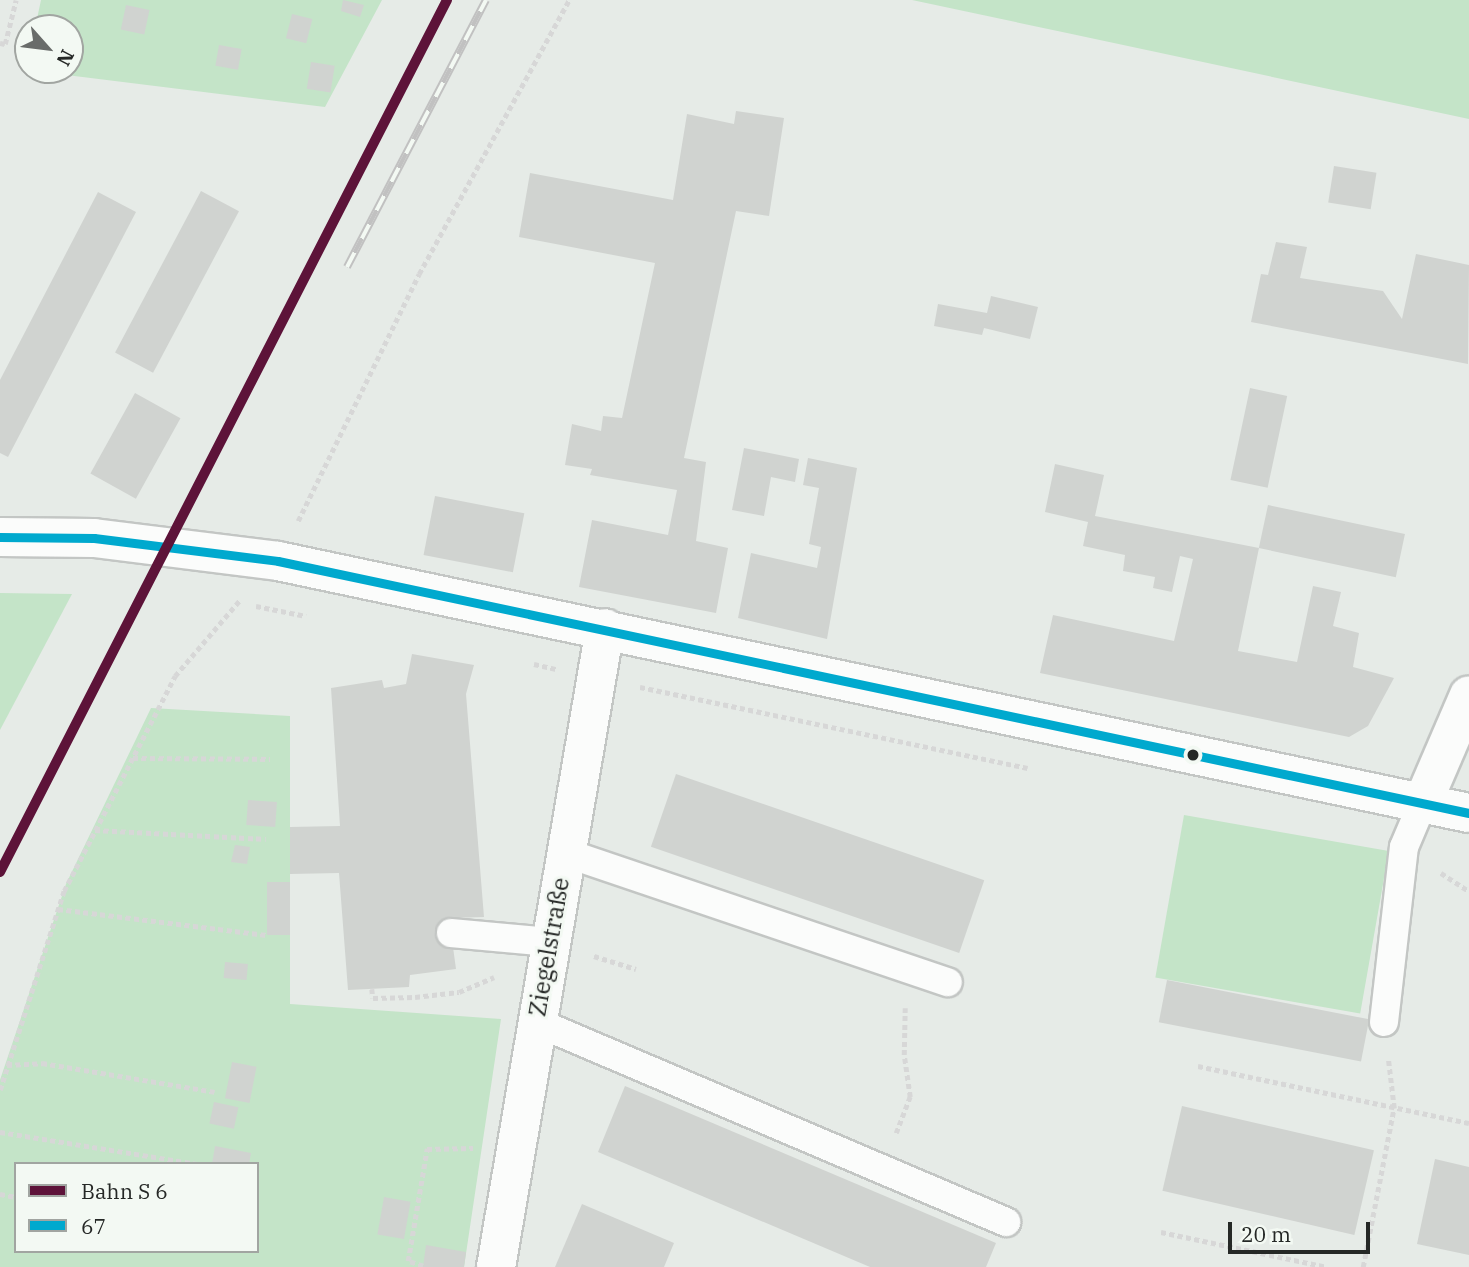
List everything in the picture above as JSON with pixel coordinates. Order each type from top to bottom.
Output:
[{"type":"main road","points":[[0,537],[94,538],[278,561],[605,628],[1469,813]]},
{"type":"main road","name":"Ziegelstraße","points":[[496,1267],[605,628]]},
{"type":"main road","points":[[1423,802],[1469,695]]},
{"type":"lane","points":[[1384,1022],[1404,846],[1423,802]]},
{"type":"lane","points":[[566,853],[948,982]]},
{"type":"lane","points":[[451,933],[547,960]]},
{"type":"lane","points":[[536,1022],[1006,1222]]},
{"type":"path","points":[[0,43],[5,44],[16,0]]},
{"type":"path","points":[[0,1090],[58,909],[132,758],[176,676],[278,561],[419,274],[569,0]]},
{"type":"path","points":[[226,600],[319,618]]},
{"type":"path","points":[[520,660],[1034,770]]},
{"type":"path","points":[[132,758],[270,759]]},
{"type":"path","points":[[95,830],[266,839]]},
{"type":"path","points":[[58,909],[266,935]]},
{"type":"path","points":[[372,989],[373,998],[458,992],[547,960]]},
{"type":"path","points":[[881,1169],[910,1097],[904,1055],[907,968]]},
{"type":"path","points":[[1363,1267],[1394,1108],[1384,1022]]},
{"type":"path","points":[[7,1065],[42,1063],[215,1092]]},
{"type":"path","points":[[1198,1066],[1469,1123]]},
{"type":"path","points":[[0,1132],[186,1162]]},
{"type":"path","points":[[423,1266],[408,1261],[427,1149],[516,1146]]},
{"type":"path","points":[[1161,1232],[1327,1267]]},
{"type":"green space","points":[[41,0],[382,0],[325,107],[84,77],[84,14],[38,14]]},
{"type":"green space","points":[[912,0],[1469,0],[1469,119],[1067,33]]},
{"type":"green space","points":[[0,593],[72,594],[0,730]]},
{"type":"green space","points":[[151,708],[290,716],[290,1004],[501,1019],[464,1267],[0,1267],[0,1080],[66,884]]},
{"type":"green space","points":[[1184,815],[1389,851],[1360,1014],[1155,977]]},
{"type":"building","points":[[343,0],[364,5],[360,17],[341,11]]},
{"type":"building","points":[[126,5],[149,10],[144,34],[121,29]]},
{"type":"building","points":[[292,14],[312,19],[306,43],[286,38]]},
{"type":"building","points":[[219,45],[242,49],[238,70],[215,66]]},
{"type":"building","points":[[311,62],[335,66],[330,92],[307,89]]},
{"type":"building","points":[[736,111],[784,118],[769,216],[736,211],[684,458],[706,462],[696,541],[728,548],[716,613],[579,587],[592,520],[668,535],[677,490],[590,475],[592,469],[565,465],[572,424],[601,431],[603,416],[622,418],[655,263],[519,237],[530,173],[673,200],[687,114],[734,124]]},
{"type":"building","points":[[1334,166],[1376,173],[1371,209],[1328,203]]},
{"type":"building","points":[[201,191],[239,211],[153,373],[115,353]]},
{"type":"building","points":[[98,192],[136,212],[8,457],[0,453],[0,380]]},
{"type":"building","points":[[1276,242],[1307,247],[1300,278],[1383,291],[1402,319],[1416,254],[1469,265],[1468,364],[1251,322],[1261,274],[1268,275]]},
{"type":"building","points":[[991,296],[1038,307],[1030,339],[984,328],[982,335],[934,326],[938,304],[987,313]]},
{"type":"building","points":[[1250,388],[1287,396],[1268,488],[1230,480]]},
{"type":"building","points":[[135,393],[180,418],[136,499],[90,473]]},
{"type":"building","points":[[744,448],[799,459],[795,482],[771,477],[764,516],[732,510]]},
{"type":"building","points":[[808,458],[857,468],[827,639],[738,618],[751,553],[817,568],[821,547],[809,544],[819,488],[803,485]]},
{"type":"building","points":[[1055,464],[1104,475],[1095,516],[1259,548],[1238,651],[1297,662],[1313,586],[1341,592],[1333,626],[1359,633],[1353,667],[1394,678],[1368,726],[1349,737],[1040,673],[1053,615],[1174,641],[1193,559],[1180,556],[1172,592],[1153,588],[1155,577],[1123,571],[1125,555],[1083,546],[1088,522],[1045,512]]},
{"type":"building","points":[[435,496],[524,513],[513,572],[424,555]]},
{"type":"building","points":[[1268,505],[1405,534],[1396,577],[1259,548]]},
{"type":"building","points":[[412,654],[474,665],[466,694],[484,917],[449,918],[456,969],[410,975],[409,987],[348,990],[339,873],[290,874],[290,827],[340,826],[331,688],[382,680],[384,688],[406,684]]},
{"type":"building","points":[[676,774],[984,880],[959,953],[651,847]]},
{"type":"building","points":[[248,800],[277,802],[275,827],[246,825]]},
{"type":"building","points":[[235,845],[250,847],[247,864],[231,862]]},
{"type":"building","points":[[267,882],[290,882],[290,935],[267,935]]},
{"type":"building","points":[[225,962],[248,964],[247,980],[224,978]]},
{"type":"building","points":[[1167,980],[1369,1019],[1361,1062],[1159,1022]]},
{"type":"building","points":[[232,1062],[257,1067],[249,1103],[225,1098]]},
{"type":"building","points":[[625,1086],[996,1243],[986,1267],[870,1267],[598,1152]]},
{"type":"building","points":[[214,1102],[238,1107],[234,1129],[209,1124]]},
{"type":"building","points":[[1182,1106],[1374,1150],[1354,1235],[1162,1191]]},
{"type":"building","points":[[215,1146],[251,1153],[249,1162],[212,1162]]},
{"type":"building","points":[[1435,1159],[1469,1167],[1469,1255],[1417,1244]]},
{"type":"building","points":[[384,1197],[411,1202],[404,1239],[377,1234]]},
{"type":"building","points":[[582,1204],[674,1243],[664,1267],[555,1267]]},
{"type":"building","points":[[426,1245],[466,1252],[464,1267],[423,1267]]},
{"type":"railway","points":[[347,267],[486,0]]},
{"type":"transit line","points":[[0,872],[447,0]]},
{"type":"transit line","name":"67","points":[[0,537],[94,538],[278,561],[1469,813]]}]
